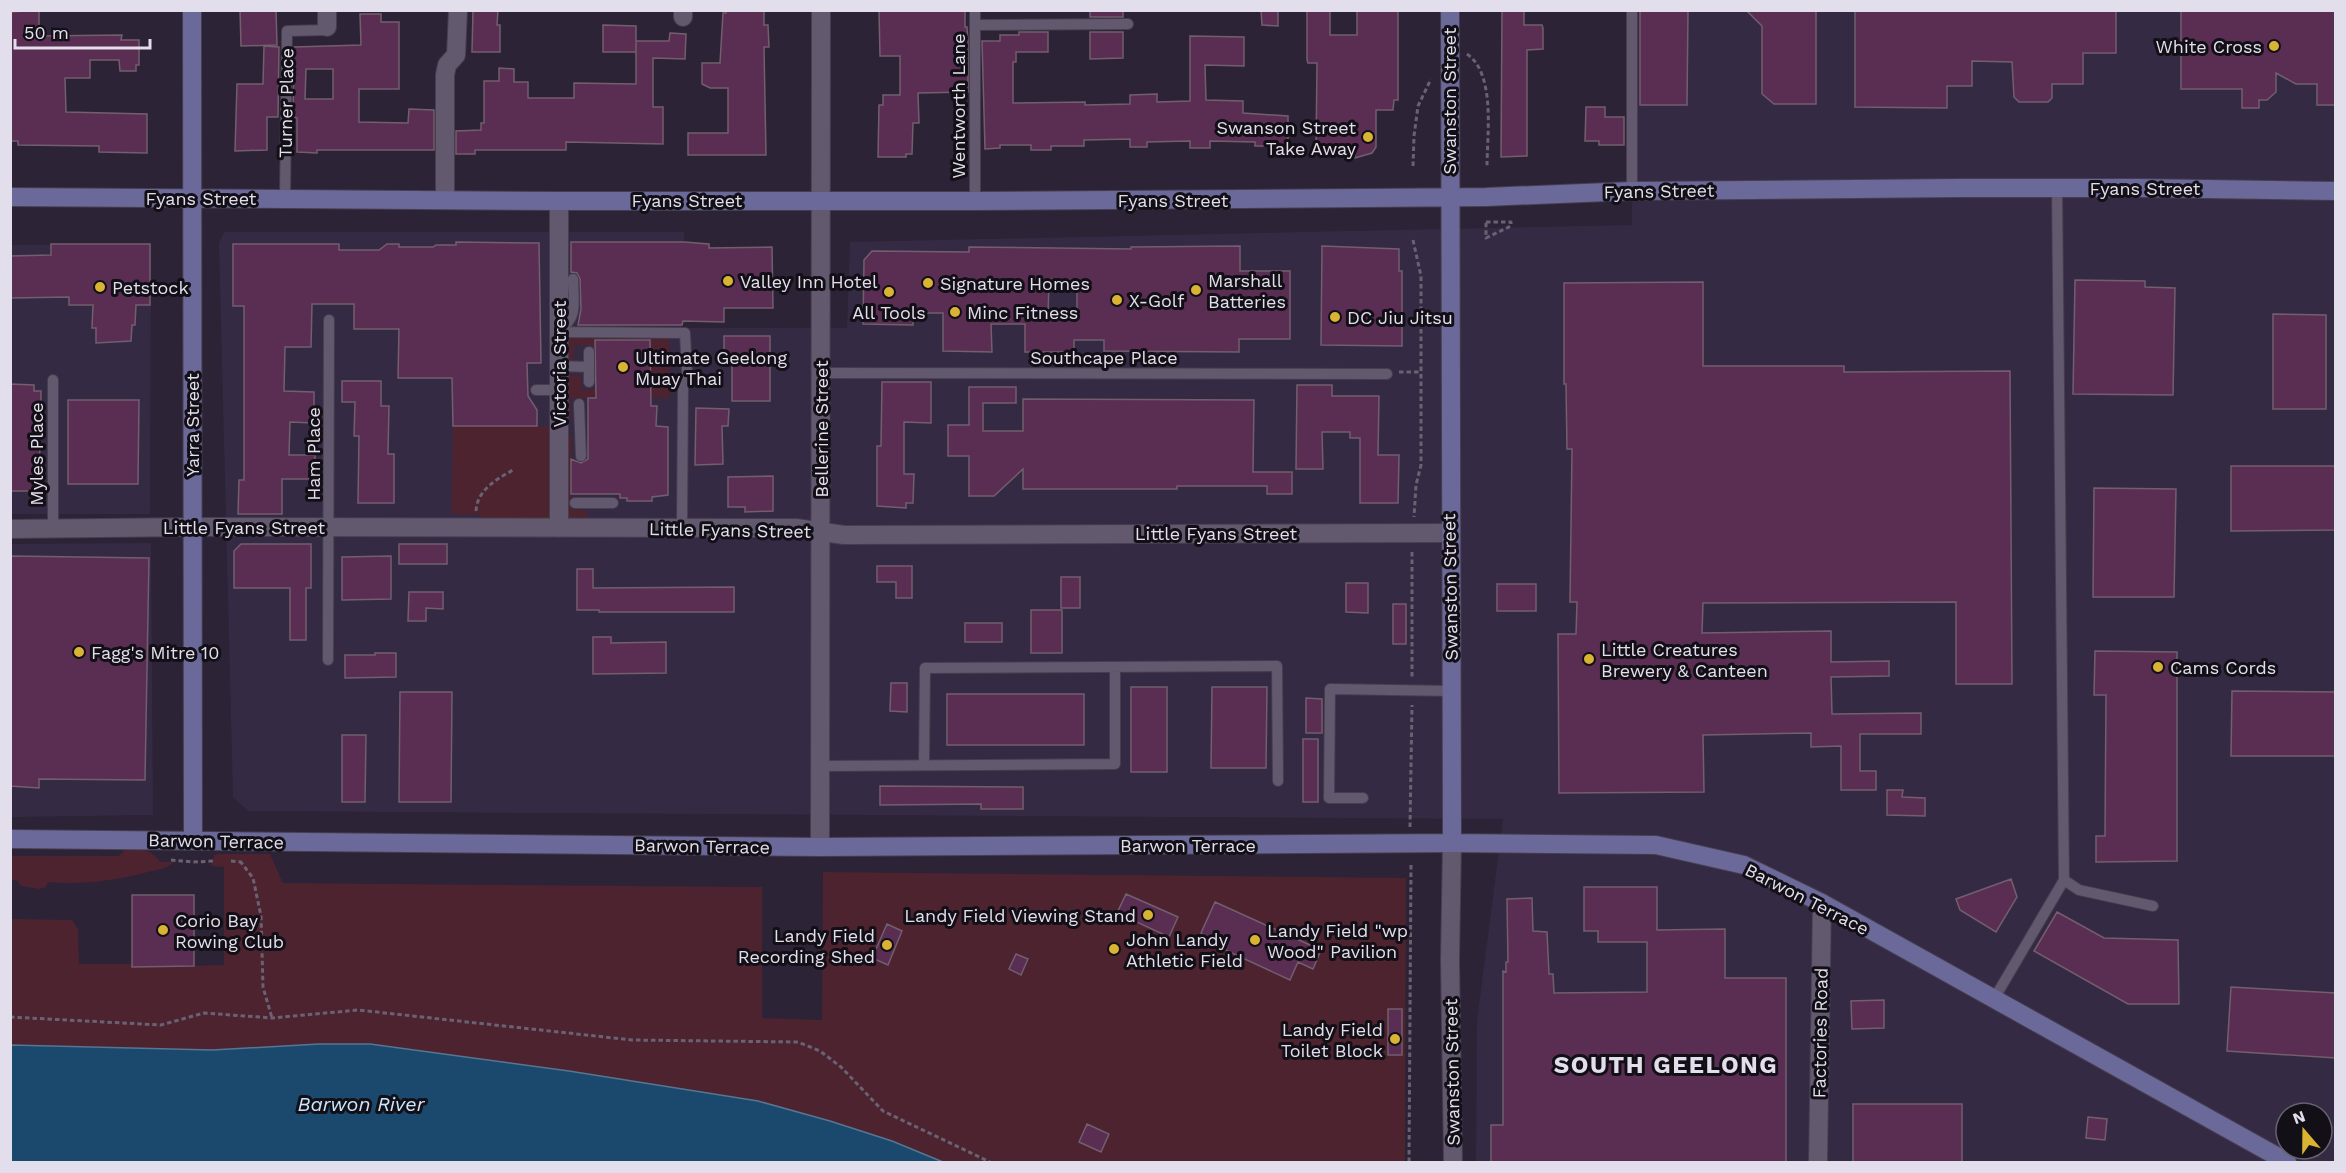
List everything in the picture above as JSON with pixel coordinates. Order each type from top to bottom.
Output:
[{"type":"street","name":"Yarra Street","points":[[192,10],[193,840]]},
{"type":"street","points":[[445,199],[445,75],[447,65],[456,55],[458,10]]},
{"type":"street","name":"Bellerine Street","points":[[820,847],[821,10]]},
{"type":"street","name":"Swanston Street","points":[[1450,10],[1449,533],[1452,691],[1450,960],[1453,1162]]},
{"type":"street","name":"Fyans Street","points":[[10,197],[975,201],[1449,197],[1632,191],[2057,188],[2336,191]]},
{"type":"street","name":"Victoria Street","points":[[559,201],[565,249],[559,331],[559,528]]},
{"type":"street","name":"Little Fyans Street","points":[[10,529],[559,528],[594,516],[682,529],[796,528],[844,535],[1449,533]]},
{"type":"street","name":"Barwon Terrace","points":[[10,839],[820,847],[1452,843],[1656,845],[1744,865],[1822,903],[2287,1162]]},
{"type":"street","name":"Factories Road","points":[[1818,1162],[1822,903]]},
{"type":"lane","name":"Wentworth Lane","points":[[975,10],[975,201]]},
{"type":"lane","points":[[1632,10],[1632,191]]},
{"type":"lane","name":"Turner Place","points":[[285,198],[287,31],[327,30],[327,19]]},
{"type":"lane","points":[[975,25],[1128,24]]},
{"type":"lane","points":[[1994,999],[2064,880],[2057,188]]},
{"type":"lane","points":[[559,331],[569,324],[572,318],[573,279]]},
{"type":"lane","name":"Ham Place","points":[[328,660],[329,320]]},
{"type":"lane","points":[[559,331],[686,333],[687,373],[683,386],[682,529]]},
{"type":"lane","points":[[589,352],[589,382]]},
{"type":"lane","points":[[559,366],[589,367]]},
{"type":"lane","name":"Southcape Place","points":[[820,373],[1393,373]]},
{"type":"lane","name":"Myles Place","points":[[52,380],[53,528]]},
{"type":"lane","points":[[536,390],[559,390]]},
{"type":"lane","points":[[579,404],[581,456]]},
{"type":"lane","points":[[559,426],[580,427]]},
{"type":"lane","points":[[575,502],[594,516],[613,502]]},
{"type":"lane","points":[[924,765],[925,668],[1277,666],[1278,781]]},
{"type":"lane","points":[[820,766],[1115,764],[1115,668]]},
{"type":"lane","points":[[1363,798],[1329,798],[1330,689],[1452,691]]},
{"type":"lane","points":[[2064,880],[2079,890],[2153,906]]},
{"type":"path","points":[[1450,41],[1475,59],[1487,83],[1487,167]]},
{"type":"path","points":[[1413,166],[1418,106],[1432,78]]},
{"type":"path","points":[[1486,222],[1510,222],[1510,226],[1486,238],[1486,222]]},
{"type":"path","points":[[1413,240],[1421,276],[1421,465],[1416,485],[1413,525]]},
{"type":"path","points":[[1393,373],[1421,372]]},
{"type":"path","points":[[475,528],[476,502],[491,482],[513,470]]},
{"type":"path","points":[[225,841],[253,878],[261,916],[262,987],[272,1018]]},
{"type":"path","points":[[192,862],[224,860],[241,862]]},
{"type":"path","points":[[1410,1162],[1411,863]]},
{"type":"path","points":[[10,1017],[160,1025],[204,1013],[272,1018],[358,1010],[632,1040],[798,1042],[820,1051],[841,1067],[883,1111],[990,1162]]},
{"type":"shaded area","points":[[1633,11],[2335,11],[2335,1162],[1476,1162],[1477,1021],[1503,819],[248,811],[233,797],[219,243],[224,232],[684,232],[682,328],[847,328],[850,242],[1632,225]]},
{"type":"shaded area","points":[[10,245],[151,245],[150,514],[11,514]]},
{"type":"shaded area","points":[[565,337],[669,338],[670,398],[571,398],[571,419],[567,419],[564,375],[580,375],[582,390],[596,389],[649,346],[574,345],[574,361],[564,359]]},
{"type":"shaded area","points":[[453,426],[551,426],[555,510],[547,519],[482,519],[480,515],[451,514]]},
{"type":"shaded area","points":[[567,436],[572,436],[572,510],[585,510],[588,514],[585,520],[568,518]]},
{"type":"shaded area","name":"Fagg's Mitre 10","points":[[151,543],[153,815],[11,817],[10,544]]},
{"type":"shaded area","points":[[125,849],[149,852],[160,862],[174,862],[162,869],[123,878],[86,883],[48,882],[46,887],[40,889],[21,886],[18,881],[11,880],[11,856],[119,856]]},
{"type":"shaded area","points":[[270,854],[283,883],[762,887],[762,1018],[822,1020],[823,872],[1406,878],[1405,1162],[943,1162],[892,1141],[758,1101],[569,1071],[370,1044],[319,1044],[212,1050],[11,1045],[11,919],[72,920],[78,929],[79,964],[132,964],[133,967],[224,965],[224,867],[211,866],[214,855]]},
{"type":"water","name":"Barwon River","points":[[319,1044],[370,1044],[569,1071],[758,1101],[892,1141],[943,1162],[11,1162],[11,1045],[212,1050]]},
{"type":"building","points":[[39,10],[39,36],[122,35],[121,40],[139,40],[139,65],[136,65],[136,71],[120,71],[119,60],[90,60],[90,78],[65,78],[66,112],[147,114],[147,153],[99,152],[99,146],[18,145],[18,141],[10,141],[10,12]]},
{"type":"building","points":[[240,10],[276,10],[277,45],[241,46]]},
{"type":"building","points":[[473,10],[498,10],[500,52],[472,52]]},
{"type":"building","points":[[726,10],[764,10],[764,25],[768,25],[769,47],[764,47],[766,155],[688,155],[688,133],[728,133],[728,88],[710,88],[702,84],[702,63],[720,63],[723,13],[726,13]]},
{"type":"building","points":[[879,10],[965,10],[968,41],[968,92],[918,93],[919,123],[913,123],[912,154],[906,154],[906,157],[878,157],[879,105],[883,105],[883,95],[900,95],[900,56],[880,56]]},
{"type":"building","points":[[1090,10],[1123,10],[1123,17],[1090,17]]},
{"type":"building","points":[[1261,10],[1278,10],[1278,26],[1262,25]]},
{"type":"building","points":[[1307,10],[1330,10],[1330,35],[1357,35],[1357,10],[1398,10],[1398,100],[1394,100],[1393,110],[1376,110],[1376,147],[1372,153],[1355,158],[1355,153],[1316,151],[1317,63],[1308,63],[1307,60]]},
{"type":"building","points":[[1502,10],[1524,10],[1524,25],[1542,25],[1543,28],[1543,49],[1527,50],[1527,156],[1501,157]]},
{"type":"building","points":[[1640,10],[1688,10],[1687,105],[1640,105]]},
{"type":"building","points":[[1746,10],[1816,10],[1816,104],[1774,104],[1762,94],[1762,26]]},
{"type":"building","points":[[1855,10],[2116,10],[2116,53],[2083,53],[2083,84],[2052,84],[2052,98],[2048,102],[2019,102],[2014,97],[2012,62],[1972,61],[1972,86],[1947,86],[1947,108],[1855,107]]},
{"type":"building","points":[[2181,10],[2336,10],[2336,105],[2317,105],[2317,84],[2296,84],[2276,73],[2276,92],[2267,100],[2259,100],[2259,108],[2242,108],[2242,89],[2181,89]]},
{"type":"building","points":[[360,14],[381,14],[381,22],[399,22],[399,89],[359,89],[359,122],[408,123],[409,109],[434,110],[434,150],[297,152],[297,118],[293,117],[294,47],[361,45]],"holes":[[[306,69],[333,69],[333,99],[305,99]]]},
{"type":"building","points":[[603,25],[636,26],[636,52],[603,52]]},
{"type":"building","points":[[1019,32],[1048,32],[1048,52],[1016,52],[1016,62],[1013,62],[1013,103],[1085,102],[1085,105],[1130,104],[1130,95],[1157,94],[1157,102],[1190,101],[1190,36],[1244,37],[1244,66],[1205,65],[1206,100],[1243,101],[1243,113],[1288,116],[1288,146],[1255,146],[1255,142],[1210,141],[1210,148],[1190,148],[1190,141],[1147,142],[1147,147],[1130,147],[1130,139],[1084,140],[1084,146],[1051,146],[1051,150],[1031,150],[1031,145],[1000,145],[1000,148],[985,149],[982,41],[1000,41],[1000,35],[1019,35]]},
{"type":"building","points":[[1090,32],[1123,32],[1123,58],[1090,59]]},
{"type":"building","points":[[670,33],[686,34],[685,59],[653,58],[653,107],[663,107],[663,144],[566,142],[566,150],[475,150],[475,154],[456,154],[456,131],[481,130],[481,123],[484,123],[484,81],[499,81],[499,68],[514,69],[514,82],[528,82],[528,98],[574,98],[574,83],[636,84],[636,41],[669,41]]},
{"type":"building","points":[[264,46],[279,47],[278,117],[267,117],[267,150],[235,151],[237,84],[263,84]]},
{"type":"building","points":[[1586,107],[1605,107],[1605,117],[1624,117],[1624,145],[1599,145],[1599,141],[1585,141]]},
{"type":"building","points":[[456,242],[539,243],[541,363],[527,363],[528,396],[537,410],[537,426],[453,426],[452,378],[398,378],[399,329],[354,329],[354,304],[312,304],[311,347],[285,347],[284,391],[314,392],[314,423],[290,422],[289,455],[315,455],[315,479],[282,479],[282,514],[238,514],[239,480],[244,480],[244,306],[233,306],[233,244],[339,244],[339,250],[379,250],[387,244],[399,244],[399,247],[433,247],[456,245]]},
{"type":"building","points":[[571,242],[684,242],[709,244],[709,248],[772,247],[773,308],[724,308],[724,322],[683,321],[682,325],[578,325],[581,309],[580,279],[577,273],[571,272]]},
{"type":"building","name":"Petstock","points":[[51,244],[150,244],[150,305],[136,305],[131,341],[96,343],[96,328],[92,328],[93,305],[69,305],[69,297],[10,298],[10,256],[51,255]]},
{"type":"building","points":[[1240,246],[1240,271],[1290,271],[1290,339],[1239,339],[1239,352],[1104,351],[1104,340],[1074,340],[1074,352],[1025,352],[1025,324],[991,324],[992,352],[943,351],[943,313],[913,313],[913,325],[863,324],[864,260],[872,251],[969,252],[969,247],[1131,249],[1131,247]],"holes":[[[1049,279],[1077,281],[1077,320],[1048,320]]]},
{"type":"building","points":[[1322,246],[1399,249],[1399,271],[1402,271],[1402,346],[1321,345]]},
{"type":"building","points":[[2075,280],[2145,281],[2145,287],[2175,288],[2173,395],[2073,394]]},
{"type":"building","points":[[1703,282],[1703,366],[1844,366],[1844,372],[2010,371],[2012,684],[1956,684],[1956,602],[1703,603],[1702,633],[1831,631],[1831,662],[1889,661],[1889,676],[1831,677],[1832,714],[1921,713],[1921,734],[1860,734],[1860,771],[1876,771],[1876,790],[1841,790],[1841,746],[1811,747],[1811,733],[1703,735],[1704,792],[1559,793],[1558,634],[1576,634],[1577,602],[1570,602],[1572,449],[1567,449],[1566,384],[1564,384],[1564,283]]},
{"type":"building","points":[[2273,314],[2326,315],[2326,409],[2273,409]]},
{"type":"building","points":[[724,336],[770,336],[770,401],[732,401],[732,364],[724,364]]},
{"type":"building","points":[[595,340],[650,340],[651,406],[657,406],[656,426],[668,427],[668,495],[652,497],[652,501],[627,501],[627,498],[620,498],[620,494],[571,494],[571,459],[581,463],[588,459],[588,398],[596,398]]},
{"type":"building","points":[[342,381],[381,381],[381,406],[389,406],[388,454],[394,454],[394,503],[358,503],[359,436],[354,436],[355,402],[342,402]]},
{"type":"building","points":[[882,382],[931,382],[931,423],[904,422],[904,474],[914,474],[913,503],[906,503],[906,508],[877,506],[877,446],[881,446]]},
{"type":"building","points":[[10,384],[34,385],[34,391],[41,391],[39,491],[10,491]]},
{"type":"building","points":[[1297,385],[1332,385],[1332,396],[1379,396],[1378,455],[1399,455],[1398,503],[1360,503],[1360,438],[1350,438],[1350,432],[1322,432],[1323,469],[1296,469]]},
{"type":"building","points":[[969,387],[1016,387],[1016,403],[983,403],[983,431],[1023,431],[1023,399],[1254,400],[1253,472],[1292,472],[1292,494],[1267,494],[1267,486],[1177,486],[1177,489],[1023,489],[1023,469],[994,496],[969,496],[969,456],[948,456],[948,425],[969,425]]},
{"type":"building","points":[[68,400],[139,400],[138,484],[68,484]]},
{"type":"building","points":[[696,408],[729,409],[728,426],[722,426],[723,464],[695,465]]},
{"type":"building","points":[[2231,466],[2336,466],[2336,530],[2231,531]]},
{"type":"building","points":[[773,476],[773,511],[745,512],[745,507],[728,507],[728,477]]},
{"type":"building","points":[[2094,488],[2176,489],[2174,597],[2093,597]]},
{"type":"building","points":[[241,544],[311,544],[311,588],[306,588],[306,640],[290,640],[290,588],[234,588],[234,551]]},
{"type":"building","points":[[399,544],[447,544],[447,564],[399,564]]},
{"type":"building","name":"Fagg's Mitre 10","points":[[10,556],[149,558],[145,780],[39,779],[39,788],[10,786]]},
{"type":"building","points":[[391,556],[391,599],[342,600],[342,557]]},
{"type":"building","points":[[877,566],[912,566],[912,598],[896,598],[896,582],[877,582]]},
{"type":"building","points":[[577,569],[593,569],[593,588],[734,587],[734,612],[577,610]]},
{"type":"building","points":[[1061,577],[1080,577],[1080,608],[1061,608]]},
{"type":"building","points":[[1346,583],[1368,583],[1368,613],[1346,612]]},
{"type":"building","points":[[1497,584],[1536,584],[1536,611],[1497,611]]},
{"type":"building","points":[[409,592],[443,592],[443,609],[426,608],[426,621],[408,621]]},
{"type":"building","points":[[1393,604],[1406,604],[1406,644],[1393,644]]},
{"type":"building","points":[[1031,610],[1062,610],[1062,653],[1031,653]]},
{"type":"building","points":[[965,623],[1002,623],[1002,642],[965,642]]},
{"type":"building","points":[[593,637],[611,637],[611,643],[666,642],[666,673],[593,674]]},
{"type":"building","points":[[2095,651],[2177,652],[2177,861],[2096,862],[2096,836],[2105,836],[2106,695],[2094,695]]},
{"type":"building","points":[[375,653],[396,653],[396,677],[345,678],[345,655],[375,655]]},
{"type":"building","points":[[891,683],[907,683],[907,712],[890,711]]},
{"type":"building","points":[[1131,687],[1167,687],[1167,772],[1131,772]]},
{"type":"building","points":[[1212,687],[1267,687],[1266,768],[1211,768]]},
{"type":"building","points":[[2232,691],[2336,692],[2336,756],[2231,756]]},
{"type":"building","points":[[400,692],[452,692],[451,802],[399,802]]},
{"type":"building","points":[[947,694],[1084,694],[1084,745],[947,745]]},
{"type":"building","points":[[1306,698],[1322,699],[1322,733],[1306,733]]},
{"type":"building","points":[[342,735],[366,735],[365,802],[342,802]]},
{"type":"building","points":[[1303,739],[1318,739],[1318,802],[1303,802]]},
{"type":"building","points":[[880,786],[1023,787],[1023,809],[981,809],[981,804],[880,805]]},
{"type":"building","points":[[1887,790],[1903,790],[1902,797],[1925,798],[1925,816],[1887,815]]},
{"type":"building","points":[[2011,879],[2017,897],[1996,932],[1960,910],[1956,899]]},
{"type":"building","points":[[1584,887],[1657,887],[1657,930],[1725,929],[1725,978],[1786,978],[1786,1162],[1491,1162],[1491,1125],[1503,1125],[1503,971],[1506,972],[1506,962],[1508,962],[1507,899],[1532,898],[1533,931],[1547,932],[1549,974],[1553,974],[1554,993],[1647,992],[1647,942],[1598,942],[1598,931],[1584,931]]},
{"type":"building","name":"Landy Field Viewing Stand","points":[[1126,894],[1178,917],[1169,937],[1117,913]]},
{"type":"building","name":"Corio Bay Rowing Club","points":[[132,895],[194,895],[194,966],[132,967]]},
{"type":"building","name":"Landy Field \"wp Wood\" Pavilion","points":[[1215,902],[1321,950],[1313,969],[1298,962],[1290,980],[1219,947],[1201,933]]},
{"type":"building","points":[[2057,912],[2104,938],[2178,940],[2179,1004],[2128,1004],[2034,951]]},
{"type":"building","name":"Landy Field Recording Shed","points":[[887,924],[902,931],[888,965],[872,958]]},
{"type":"building","points":[[1016,954],[1028,959],[1021,975],[1009,969]]},
{"type":"building","points":[[2231,987],[2336,993],[2336,1058],[2227,1051]]},
{"type":"building","points":[[1884,1000],[1884,1028],[1852,1029],[1851,1001]]},
{"type":"building","name":"Landy Field Toilet Block","points":[[1388,1009],[1402,1009],[1402,1055],[1388,1055]]},
{"type":"building","points":[[1853,1104],[1962,1104],[1962,1162],[1853,1162]]},
{"type":"building","points":[[2088,1117],[2107,1119],[2105,1140],[2086,1138]]},
{"type":"building","points":[[1087,1124],[1109,1134],[1101,1152],[1079,1142]]},
{"type":"place","name":"White Cross","points":[[2274,46]]},
{"type":"place","name":"Swanson Street Take Away","points":[[1368,137]]},
{"type":"place","name":"Valley Inn Hotel","points":[[728,281]]},
{"type":"place","name":"Signature Homes","points":[[928,283]]},
{"type":"place","name":"Petstock","points":[[100,287]]},
{"type":"place","name":"Marshall Batteries","points":[[1196,290]]},
{"type":"place","name":"All Tools","points":[[889,292]]},
{"type":"place","name":"X-Golf","points":[[1117,300]]},
{"type":"place","name":"Minc Fitness","points":[[955,312]]},
{"type":"place","name":"DC Jiu Jitsu","points":[[1335,317]]},
{"type":"place","name":"Ultimate Geelong Muay Thai","points":[[623,367]]},
{"type":"place","name":"Fagg's Mitre 10","points":[[79,652]]},
{"type":"place","name":"Little Creatures Brewery & Canteen","points":[[1589,659]]},
{"type":"place","name":"Cams Cords","points":[[2158,667]]},
{"type":"place","name":"Landy Field Viewing Stand","points":[[1148,915]]},
{"type":"place","name":"Corio Bay Rowing Club","points":[[163,930]]},
{"type":"place","name":"Landy Field \"wp Wood\" Pavilion","points":[[1255,940]]},
{"type":"place","name":"Landy Field Recording Shed","points":[[887,945]]},
{"type":"place","name":"John Landy Athletic Field","points":[[1114,949]]},
{"type":"place","name":"Landy Field Toilet Block","points":[[1395,1039]]},
{"type":"district","name":"SOUTH GEELONG","points":[[1666,1065]]}]
